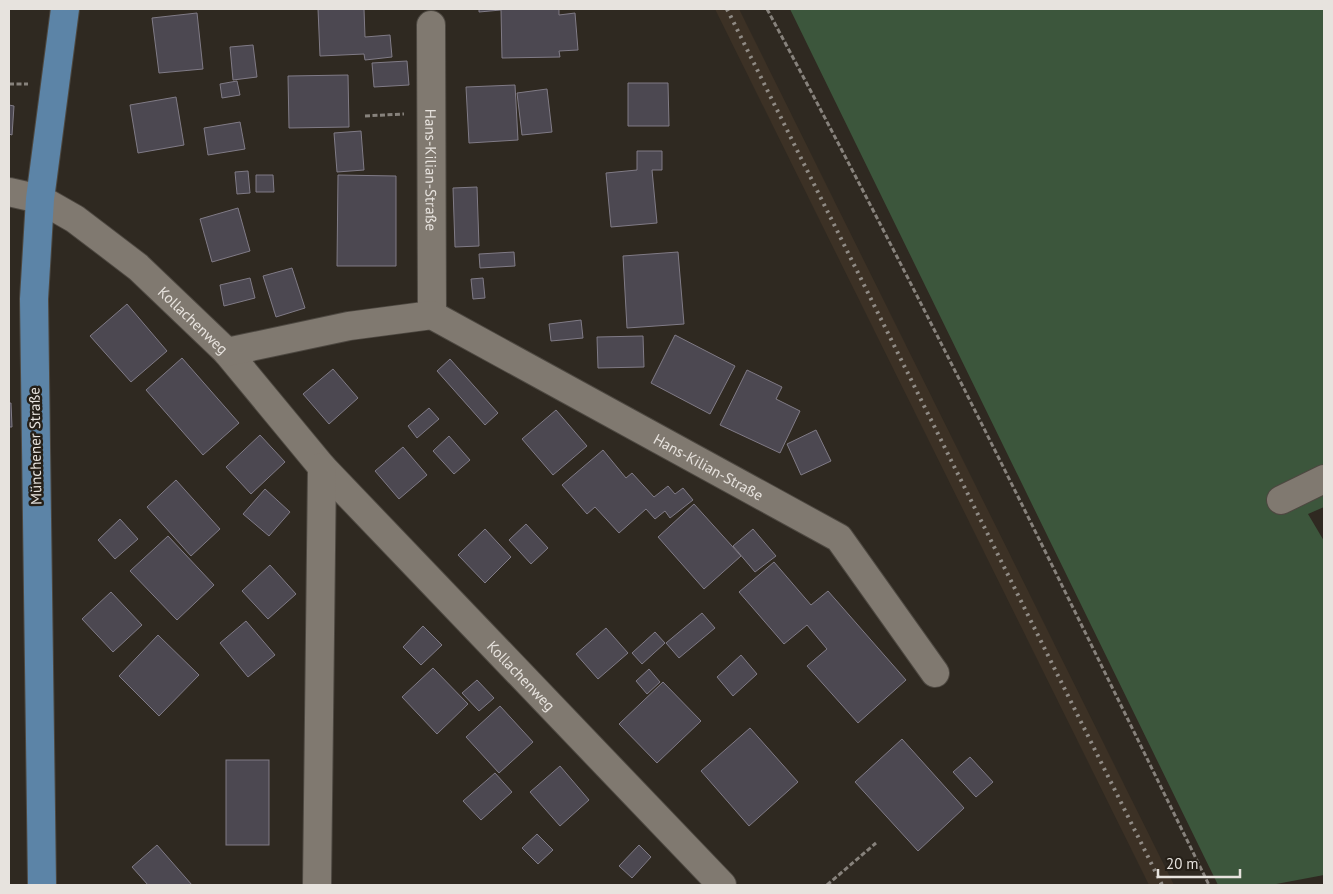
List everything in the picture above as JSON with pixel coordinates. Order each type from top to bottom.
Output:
[{"type":"main road","name":"Münchener Straße","points":[[42,885],[34,299],[40,199],[65,9]]},
{"type":"street","name":"Hans-Kilian-Straße","points":[[431,25],[432,315],[840,538],[935,673]]},
{"type":"street","name":"Kollachenweg","points":[[9,192],[40,199],[75,218],[138,267],[227,352],[322,467],[722,885]]},
{"type":"street","points":[[227,352],[349,326],[432,315]]},
{"type":"street","points":[[317,885],[322,467]]},
{"type":"street","points":[[1281,500],[1324,479]]},
{"type":"path","points":[[767,9],[866,193],[1018,494],[1209,885]]},
{"type":"path","points":[[365,116],[432,114]]},
{"type":"path","points":[[828,885],[876,843]]},
{"type":"shaded area","points":[[715,9],[739,9],[1174,885],[1149,885]]},
{"type":"green space","points":[[790,9],[1324,9],[1324,507],[1308,514],[1324,541],[1324,875],[1271,885],[1218,885]]},
{"type":"building","points":[[318,9],[364,9],[365,37],[390,35],[392,57],[365,60],[364,54],[320,56]]},
{"type":"building","points":[[479,9],[559,9],[559,15],[575,13],[578,50],[559,51],[560,57],[502,58],[501,10],[479,12]]},
{"type":"building","points":[[197,13],[203,69],[159,73],[152,18]]},
{"type":"building","points":[[253,45],[257,77],[233,80],[230,47]]},
{"type":"building","points":[[407,61],[409,85],[374,87],[372,63]]},
{"type":"building","points":[[348,75],[349,127],[289,128],[288,76]]},
{"type":"building","points":[[237,81],[240,95],[222,98],[220,84]]},
{"type":"building","points":[[628,83],[668,83],[669,126],[628,126]]},
{"type":"building","points":[[515,85],[518,140],[469,143],[466,87]]},
{"type":"building","points":[[547,89],[552,132],[522,135],[517,93]]},
{"type":"building","points":[[176,97],[184,145],[138,153],[130,105]]},
{"type":"building","points":[[9,105],[14,106],[12,135],[9,134]]},
{"type":"building","points":[[240,122],[245,149],[208,155],[204,128]]},
{"type":"building","points":[[361,131],[364,170],[337,172],[334,133]]},
{"type":"building","points":[[637,151],[662,151],[662,170],[652,170],[657,223],[611,227],[606,173],[637,170]]},
{"type":"building","points":[[248,171],[250,193],[237,194],[235,172]]},
{"type":"building","points":[[256,175],[273,175],[274,192],[256,192]]},
{"type":"building","points":[[338,175],[396,176],[396,266],[337,266]]},
{"type":"building","points":[[477,187],[479,246],[455,247],[453,188]]},
{"type":"building","points":[[238,208],[250,251],[212,262],[200,219]]},
{"type":"building","points":[[514,252],[515,266],[480,268],[479,254]]},
{"type":"building","points":[[678,252],[684,324],[627,328],[623,256]]},
{"type":"building","points":[[292,268],[305,308],[276,317],[263,276]]},
{"type":"building","points":[[250,278],[255,298],[224,306],[220,285]]},
{"type":"building","points":[[483,278],[485,298],[473,299],[471,279]]},
{"type":"building","points":[[127,304],[167,351],[131,382],[90,336]]},
{"type":"building","points":[[581,320],[583,338],[551,341],[549,324]]},
{"type":"building","points":[[675,335],[735,366],[710,414],[651,383]]},
{"type":"building","points":[[643,336],[644,367],[598,368],[597,337]]},
{"type":"building","points":[[182,358],[239,423],[203,455],[146,390]]},
{"type":"building","points":[[450,359],[498,413],[485,425],[437,371]]},
{"type":"building","points":[[333,369],[358,398],[329,424],[303,394]]},
{"type":"building","points":[[747,370],[782,387],[776,399],[800,411],[780,453],[720,425]]},
{"type":"building","points":[[9,403],[11,403],[12,427],[9,427]]},
{"type":"building","points":[[429,408],[439,419],[417,438],[408,426]]},
{"type":"building","points":[[556,410],[587,446],[553,475],[522,439]]},
{"type":"building","points":[[816,430],[831,461],[801,475],[787,444]]},
{"type":"building","points":[[260,435],[285,462],[251,494],[226,467]]},
{"type":"building","points":[[449,436],[470,460],[454,474],[433,451]]},
{"type":"building","points":[[403,447],[427,475],[399,499],[375,471]]},
{"type":"building","points":[[603,450],[626,478],[632,473],[654,497],[668,486],[675,494],[683,488],[693,500],[670,518],[665,511],[655,519],[646,509],[619,533],[595,507],[587,514],[562,485]]},
{"type":"building","points":[[176,480],[220,529],[191,556],[147,507]]},
{"type":"building","points":[[265,489],[290,512],[269,536],[243,514]]},
{"type":"building","points":[[694,504],[741,556],[704,589],[658,537]]},
{"type":"building","points":[[120,519],[138,539],[115,559],[98,540]]},
{"type":"building","points":[[526,524],[548,548],[531,564],[509,540]]},
{"type":"building","points":[[485,529],[511,557],[485,583],[458,555]]},
{"type":"building","points":[[753,529],[776,556],[755,572],[733,546]]},
{"type":"building","points":[[168,536],[214,585],[177,620],[130,571]]},
{"type":"building","points":[[774,562],[811,605],[828,591],[906,680],[858,723],[807,666],[827,649],[807,625],[784,644],[739,592]]},
{"type":"building","points":[[270,565],[296,594],[268,619],[242,591]]},
{"type":"building","points":[[111,592],[142,625],[113,652],[82,619]]},
{"type":"building","points":[[702,613],[715,628],[679,658],[666,643]]},
{"type":"building","points":[[246,621],[275,655],[248,677],[220,643]]},
{"type":"building","points":[[423,626],[442,645],[421,665],[403,647]]},
{"type":"building","points":[[606,628],[628,653],[598,679],[576,654]]},
{"type":"building","points":[[655,632],[665,643],[642,664],[632,653]]},
{"type":"building","points":[[158,635],[199,675],[159,716],[119,676]]},
{"type":"building","points":[[741,655],[757,674],[733,696],[717,677]]},
{"type":"building","points":[[433,668],[468,704],[437,734],[402,697]]},
{"type":"building","points":[[649,669],[660,682],[647,694],[636,681]]},
{"type":"building","points":[[477,680],[494,698],[479,711],[462,693]]},
{"type":"building","points":[[663,682],[701,721],[657,763],[619,724]]},
{"type":"building","points":[[500,706],[533,742],[499,773],[466,737]]},
{"type":"building","points":[[750,728],[798,782],[749,826],[701,771]]},
{"type":"building","points":[[902,739],[964,808],[918,851],[855,782]]},
{"type":"building","points":[[970,757],[993,782],[976,797],[953,772]]},
{"type":"building","points":[[226,760],[269,760],[269,845],[226,845]]},
{"type":"building","points":[[560,766],[589,800],[560,826],[530,792]]},
{"type":"building","points":[[495,773],[512,792],[481,820],[463,801]]},
{"type":"building","points":[[537,834],[553,850],[538,864],[522,848]]},
{"type":"building","points":[[157,845],[192,885],[148,885],[132,867]]},
{"type":"building","points":[[639,845],[651,857],[632,878],[619,866]]},
{"type":"railway","points":[[727,9],[1162,885]]}]
